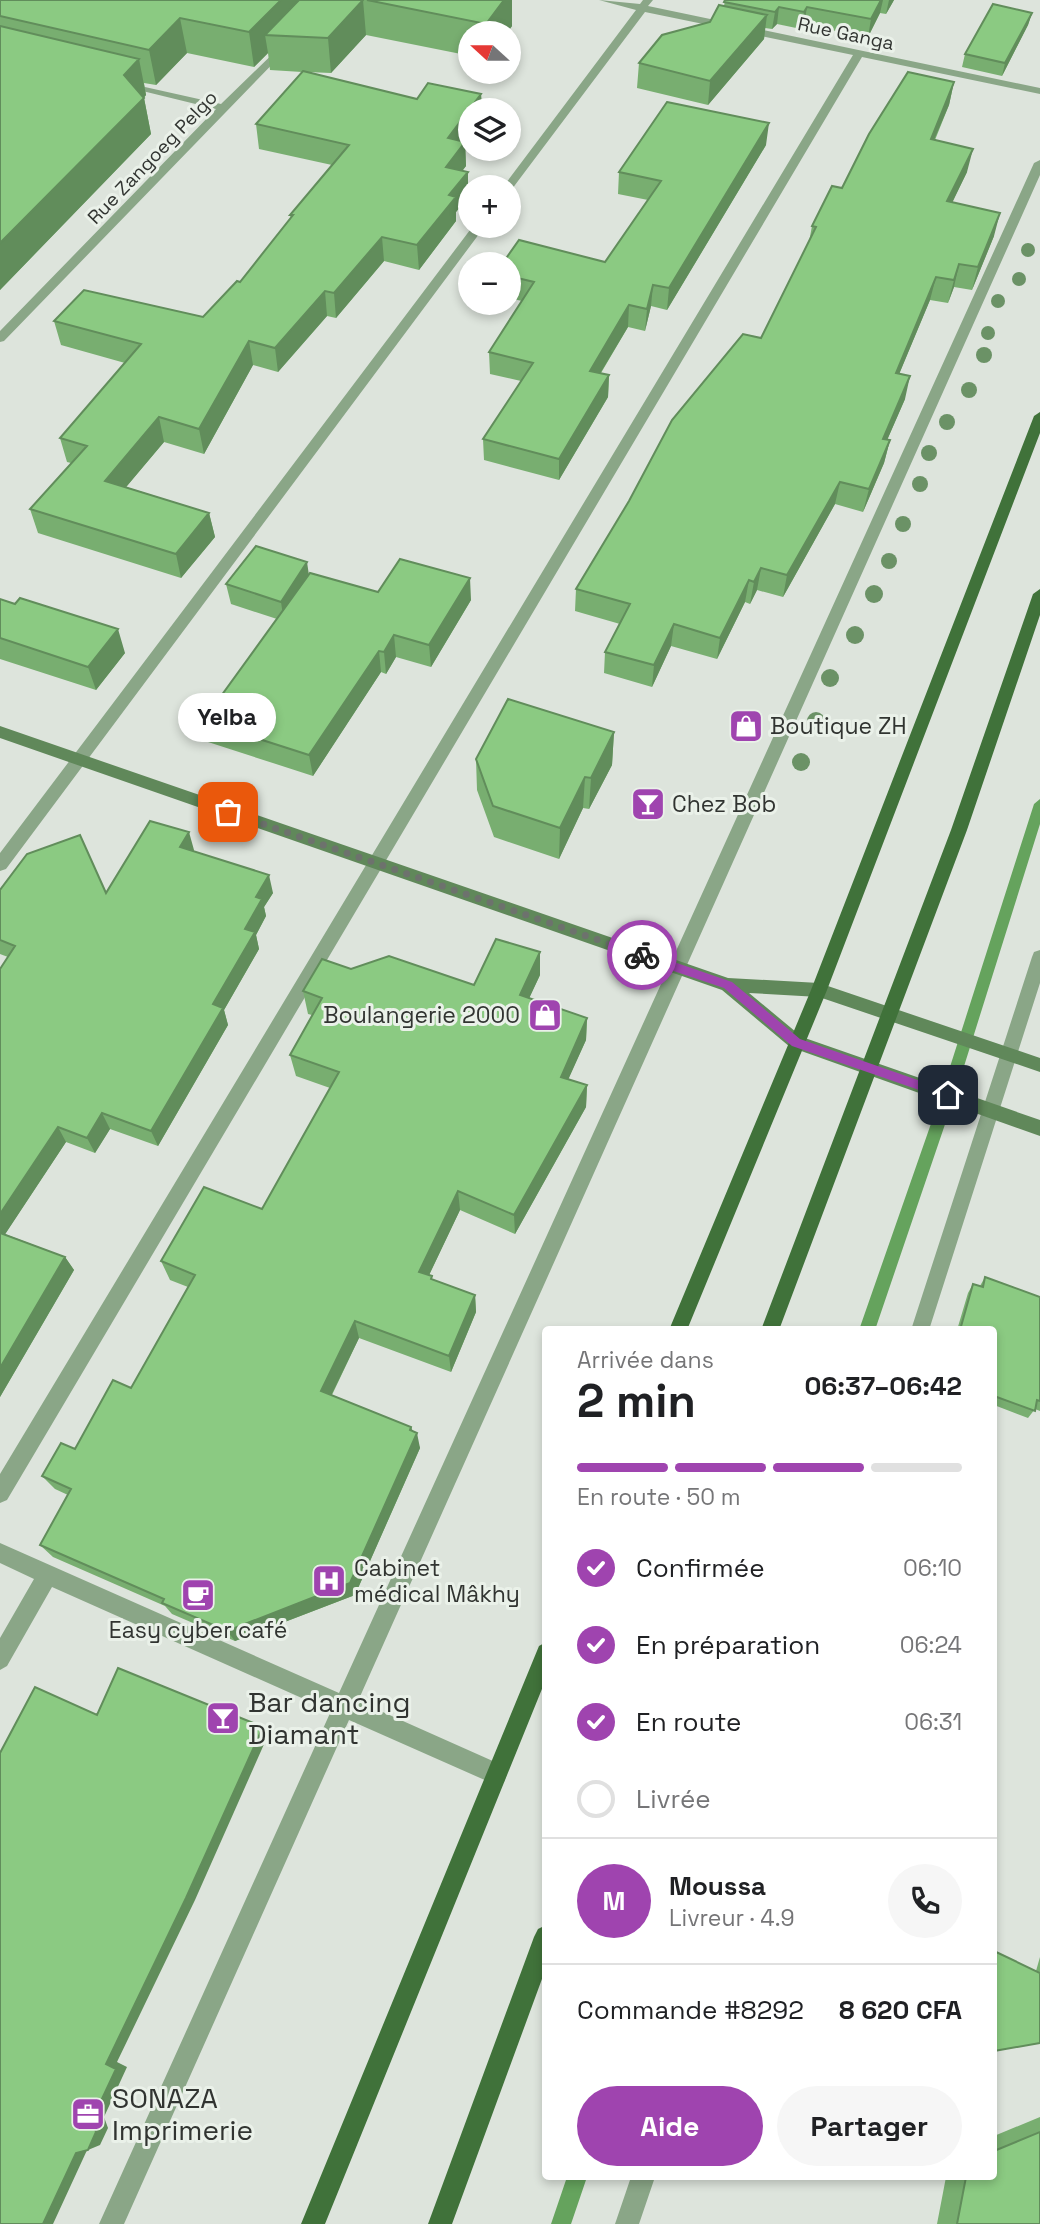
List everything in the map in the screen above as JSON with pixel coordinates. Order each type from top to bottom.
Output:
[{"type":"main road","points":[[680,1326],[819,990],[1040,416]]},
{"type":"main road","points":[[772,1326],[959,830],[1040,594]]},
{"type":"main road","points":[[0,732],[728,985],[819,990],[1040,1065]]},
{"type":"main road","points":[[728,985],[796,1042],[1040,1128]]},
{"type":"main road","points":[[313,2224],[542,1663]]},
{"type":"main road","points":[[440,2224],[542,1948]]},
{"type":"street","name":"Rue Ganga","points":[[604,0],[645,4],[1040,91]]},
{"type":"street","points":[[517,175],[645,4]]},
{"type":"street","name":"Rue Zangoeg Pelgo","points":[[0,338],[291,39]]},
{"type":"street","points":[[0,1493],[859,53]]},
{"type":"street","points":[[105,79],[224,108]]},
{"type":"street","points":[[111,2224],[1040,163]]},
{"type":"street","points":[[0,865],[470,238]]},
{"type":"street","points":[[921,1326],[1040,957]]},
{"type":"street","points":[[0,1553],[496,1774]]},
{"type":"street","points":[[0,1659],[48,1574]]},
{"type":"street","points":[[627,2224],[642,2180]]},
{"type":"building","points":[[0,0],[281,0],[249,32],[180,18],[149,50],[0,16]]},
{"type":"building","points":[[299,0],[363,0],[328,38],[265,35]]},
{"type":"building","points":[[367,0],[504,0],[488,21],[471,21]]},
{"type":"building","points":[[881,0],[871,19],[807,7],[804,12],[779,7],[775,12],[724,2]]},
{"type":"building","points":[[993,4],[1032,13],[1005,63],[965,54]]},
{"type":"building","points":[[719,5],[767,15],[710,81],[639,63],[662,35],[710,22]]},
{"type":"building","points":[[0,26],[139,59],[124,75],[144,98],[0,243]]},
{"type":"building","points":[[303,71],[417,99],[428,83],[481,94],[478,98],[458,98],[458,125],[448,138],[458,140],[458,151],[446,167],[468,172],[466,175],[458,175],[458,184],[449,195],[456,197],[417,245],[382,237],[334,293],[325,291],[275,348],[249,341],[199,429],[159,417],[105,481],[209,513],[176,554],[30,509],[87,446],[60,438],[141,344],[54,321],[84,290],[203,317],[237,281],[240,282],[293,215],[290,215],[349,145],[256,124]]},
{"type":"building","points":[[908,72],[954,82],[931,139],[973,149],[947,201],[1000,213],[978,267],[959,264],[954,280],[936,277],[896,373],[910,376],[883,439],[890,440],[869,489],[840,482],[787,575],[761,568],[754,582],[749,580],[720,638],[674,624],[654,665],[605,652],[630,604],[576,589],[629,501],[672,420],[743,334],[761,338],[816,227],[812,226],[832,186],[842,188],[869,134]]},
{"type":"building","points":[[667,102],[769,123],[669,288],[653,285],[647,309],[629,305],[590,371],[609,375],[559,459],[483,439],[533,363],[489,352],[513,315],[521,315],[521,302],[534,282],[521,279],[521,252],[510,252],[519,240],[605,262],[661,181],[619,172]]},
{"type":"building","points":[[256,546],[307,562],[281,602],[226,584]]},
{"type":"building","points":[[400,559],[470,578],[429,645],[394,635],[384,652],[379,651],[309,755],[203,721],[310,573],[378,592]]},
{"type":"building","points":[[20,598],[118,629],[88,667],[0,638],[0,599],[15,604]]},
{"type":"building","points":[[508,699],[614,732],[591,778],[585,777],[560,828],[493,806],[476,759]]},
{"type":"building","points":[[150,821],[189,832],[180,847],[269,875],[256,897],[262,899],[245,929],[255,932],[213,1004],[223,1008],[151,1131],[102,1113],[87,1138],[58,1127],[0,1214],[0,969],[15,946],[0,940],[0,890],[27,854],[80,835],[106,893]]},
{"type":"building","points":[[496,939],[540,952],[520,995],[587,1018],[561,1077],[587,1085],[514,1215],[458,1191],[419,1272],[475,1295],[449,1356],[355,1321],[321,1391],[411,1427],[410,1430],[417,1433],[350,1583],[227,1631],[162,1603],[164,1599],[40,1545],[71,1489],[42,1476],[61,1443],[75,1449],[113,1380],[131,1388],[195,1275],[161,1261],[204,1187],[262,1209],[339,1072],[290,1055],[322,998],[303,991],[322,959],[351,969],[389,956],[474,985]]},
{"type":"building","points":[[0,1233],[65,1257],[0,1368]]},
{"type":"building","points":[[985,1277],[1040,1297],[1040,1401],[1037,1400],[1035,1411],[997,1397],[997,1326],[961,1326],[973,1284],[983,1287]]},
{"type":"building","points":[[118,1668],[263,1727],[186,1898],[106,2064],[116,2069],[92,2120],[96,2132],[88,2150],[76,2153],[43,2224],[0,2224],[0,1753],[35,1687],[97,1715]]},
{"type":"building","points":[[997,1952],[1040,1973],[1040,2043],[997,2050]]},
{"type":"building","points":[[1040,2132],[1040,2224],[957,2224],[965,2180],[997,2180],[997,2150]]},
{"type":"waterway","points":[[868,1326],[948,1095],[1040,804]]},
{"type":"waterway","points":[[561,2224],[576,2180]]},
{"type":"way so far","points":[[228,812],[642,955]]},
{"type":"place","name":"Boutique ZH","points":[[746,726]]},
{"type":"place","name":"Chez Bob","points":[[648,804]]},
{"type":"place","name":"Yelba","points":[[228,812]]},
{"type":"place","name":"Boulangerie 2000","points":[[545,1015]]},
{"type":"place","name":"Cabinet médical Mâkhy","points":[[329,1581]]},
{"type":"place","name":"Easy cyber café","points":[[198,1595]]},
{"type":"place","name":"Bar dancing Diamant","points":[[223,1718]]},
{"type":"place","name":"SONAZA Imprimerie","points":[[88,2114]]},
{"type":"route","points":[[642,955],[728,985],[796,1042],[948,1095]]}]
